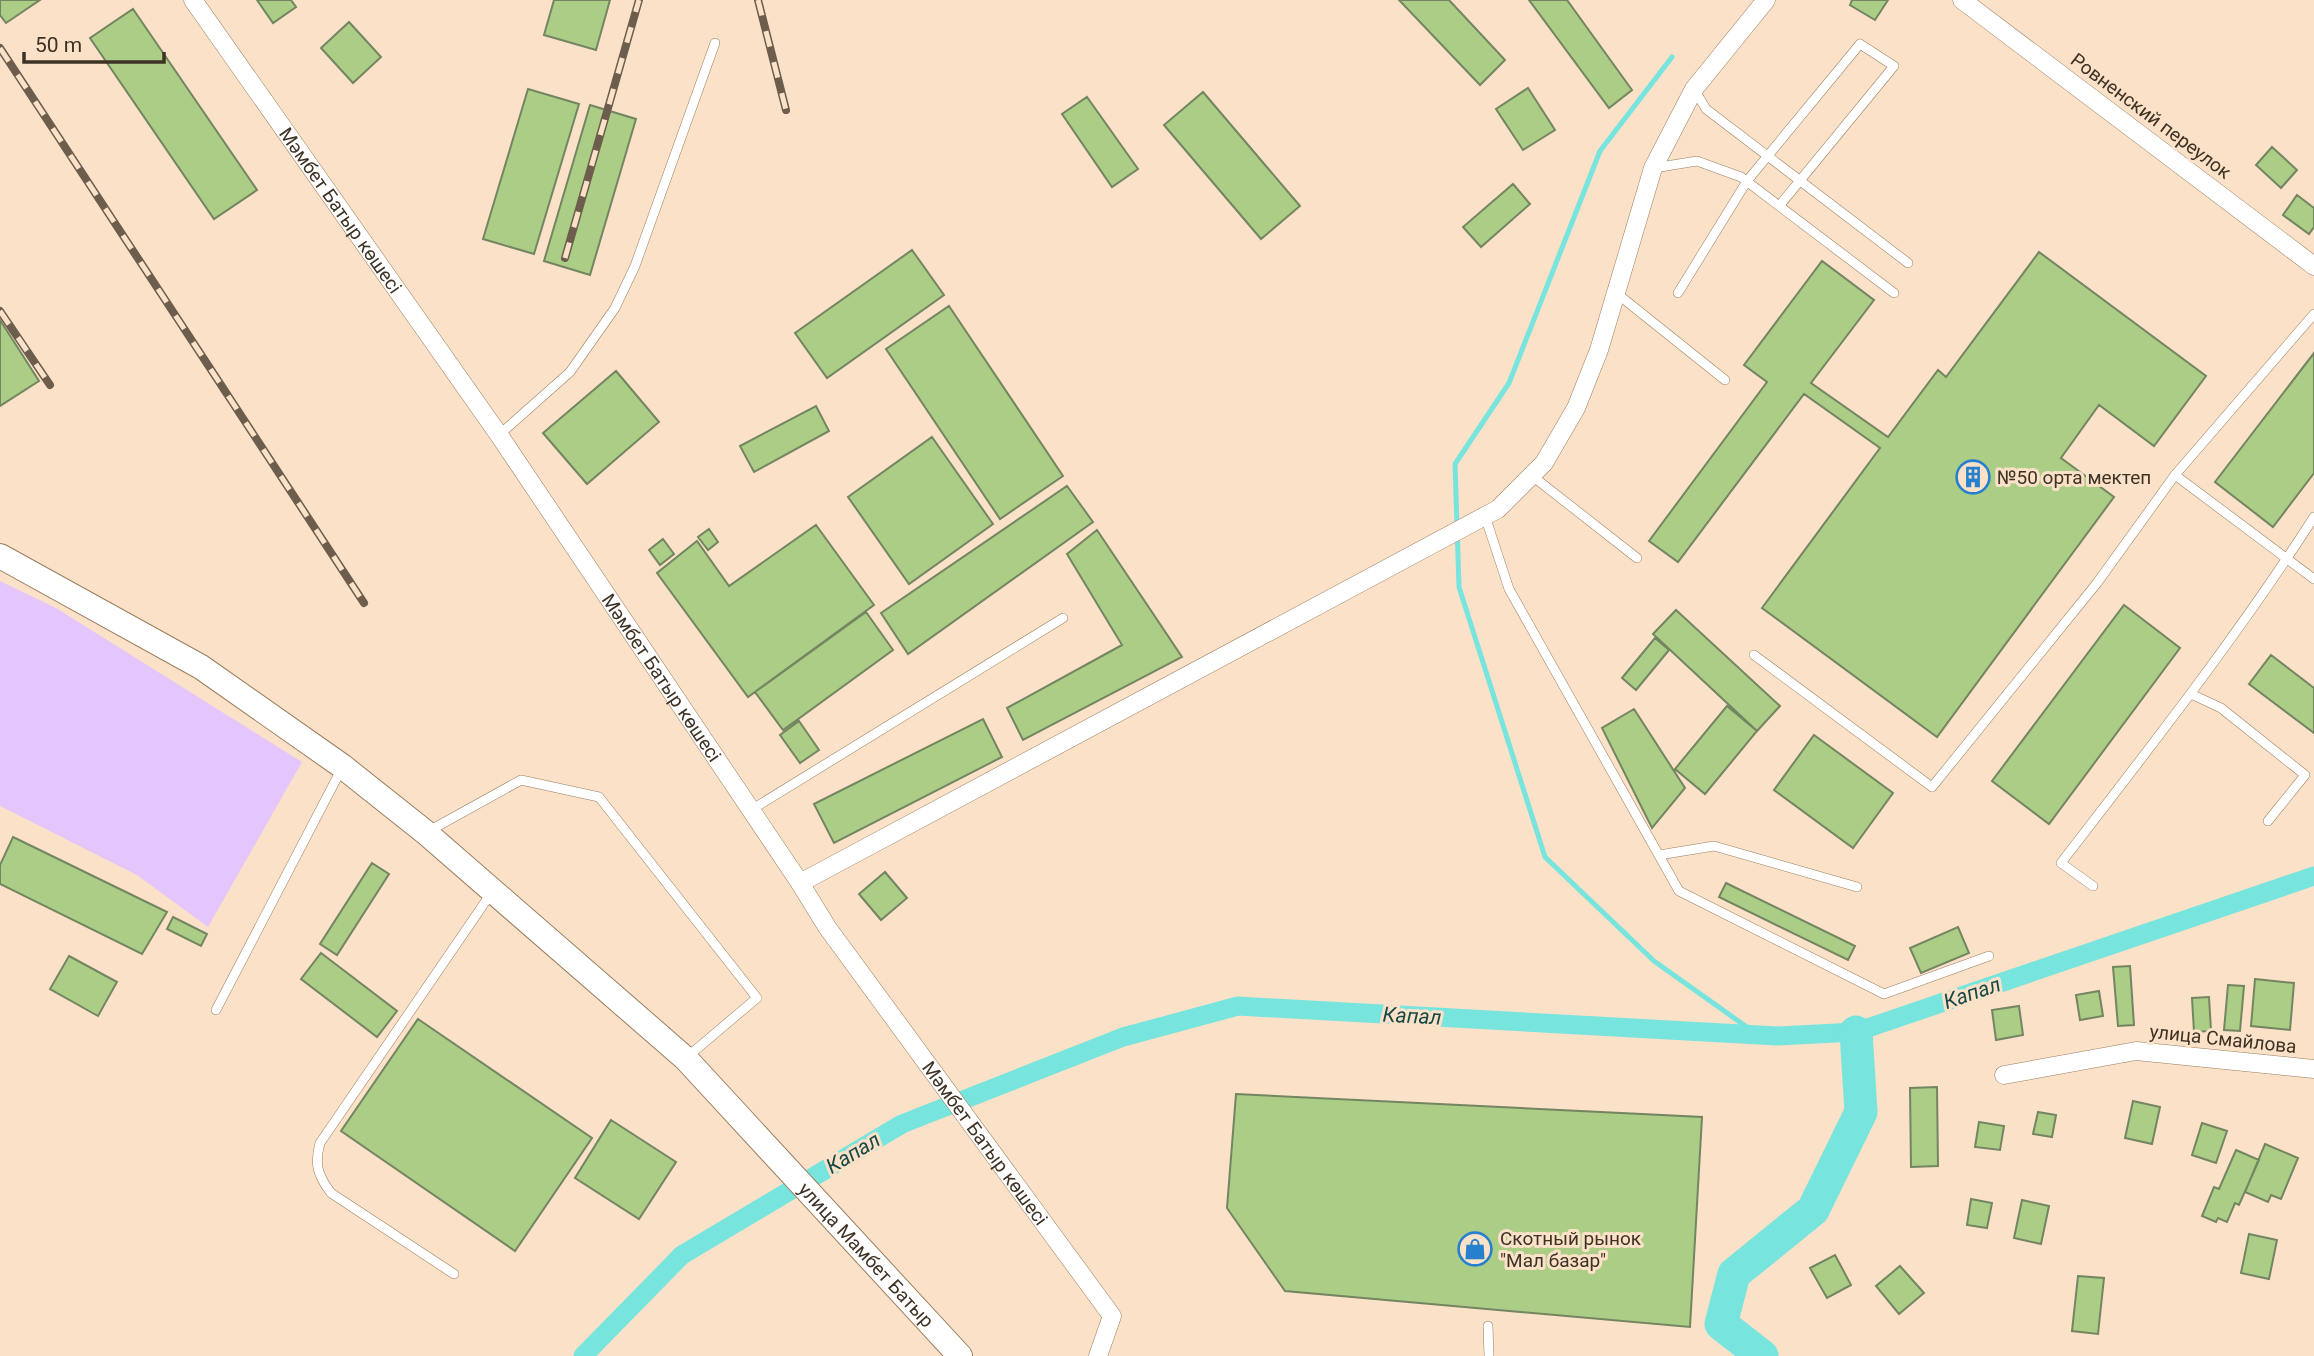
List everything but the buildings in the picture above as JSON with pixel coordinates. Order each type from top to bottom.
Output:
[{"type":"main road","points":[[0,556],[201,667],[342,766],[425,832],[686,1059]]},
{"type":"main road","name":"улица Мамбет Батыр","points":[[686,1059],[960,1356]]},
{"type":"street","name":"Мәмбет Батыр көшесі","points":[[193,0],[499,435],[827,927],[1112,1316],[1098,1356]]},
{"type":"street","points":[[800,883],[1498,509],[1544,463],[1576,408],[1599,350],[1653,168],[1694,89],[1766,0]]},
{"type":"street","name":"Ровненский переулок","points":[[1962,0],[2314,266]]},
{"type":"street","name":"улица Смайлова","points":[[2004,1075],[2136,1051],[2314,1069]]},
{"type":"lane","points":[[499,435],[570,372],[615,309],[635,267],[715,43]]},
{"type":"lane","points":[[1678,293],[1746,181],[1860,44],[1894,66],[1780,205]]},
{"type":"lane","points":[[1694,89],[1706,109],[1908,263]]},
{"type":"lane","points":[[1653,168],[1697,161],[1741,177],[1894,293]]},
{"type":"lane","points":[[1615,292],[1725,380]]},
{"type":"lane","points":[[1754,655],[1932,787],[2097,583],[2175,475],[2314,314]]},
{"type":"lane","points":[[1531,475],[1637,558]]},
{"type":"lane","points":[[2175,475],[2314,579]]},
{"type":"lane","points":[[1485,516],[1509,589],[1679,891],[1884,994],[1989,956]]},
{"type":"lane","points":[[2093,887],[2061,863],[2190,694],[2314,517]]},
{"type":"lane","points":[[751,810],[1063,618]]},
{"type":"lane","points":[[2190,694],[2221,708],[2305,775],[2268,821]]},
{"type":"lane","points":[[216,1010],[342,766]]},
{"type":"lane","points":[[425,832],[522,780],[599,797],[757,998],[686,1059]]},
{"type":"lane","points":[[1659,855],[1714,846],[1857,887]]},
{"type":"lane","points":[[454,1274],[331,1193],[319,1177],[316,1158],[320,1143],[493,890]]},
{"type":"lane","points":[[1488,1326],[1489,1356]]},
{"type":"shaded area","points":[[0,581],[56,608],[302,762],[208,927],[137,875],[0,806]]},
{"type":"waterway","points":[[1672,57],[1600,151],[1509,383],[1455,464],[1459,587],[1545,857],[1654,961],[1758,1035]]},
{"type":"waterway","name":"Капал","points":[[583,1356],[682,1255],[902,1124],[1123,1037],[1238,1006],[1777,1036],[1856,1032],[2314,876]]},
{"type":"waterway","points":[[1762,1356],[1721,1324],[1734,1274],[1813,1210],[1861,1112],[1856,1032]]},
{"type":"railway","points":[[565,258],[639,0]]},
{"type":"railway","points":[[758,0],[786,110]]},
{"type":"railway","points":[[0,48],[364,603]]},
{"type":"railway","points":[[0,311],[50,385]]},
{"type":"place","name":"№50 орта мектеп","points":[[1973,477]]},
{"type":"place","name":"Скотный рынок \"Мал базар\"","points":[[1475,1249]]}]
